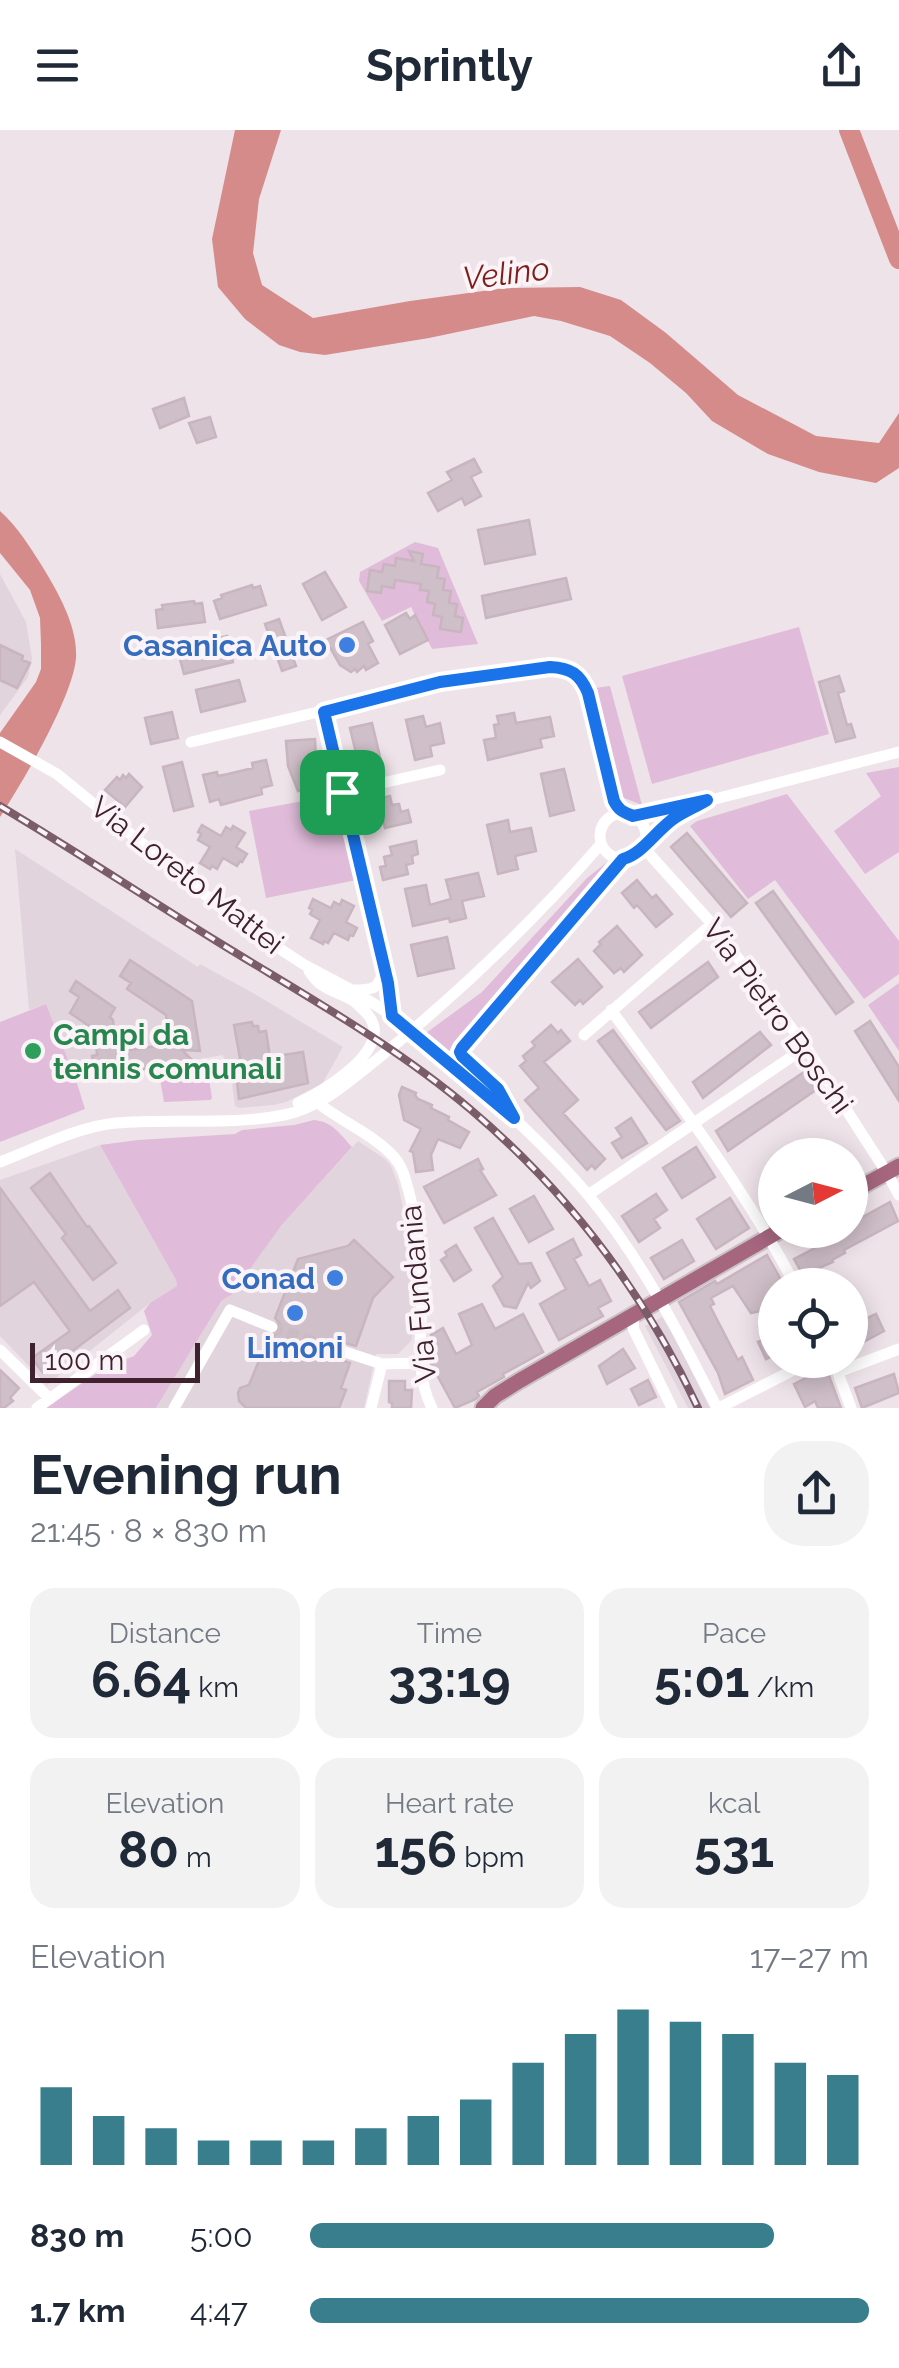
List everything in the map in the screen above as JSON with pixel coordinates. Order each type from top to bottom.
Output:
[{"type":"main road","points":[[868,1183],[893,1169]]},
{"type":"main road","points":[[483,1408],[507,1388],[629,1323],[758,1244]]},
{"type":"street","points":[[191,742],[440,682],[564,668],[579,676],[588,693],[614,801],[643,826],[643,845]]},
{"type":"street","points":[[324,712],[396,1018]]},
{"type":"street","name":"Via Loreto Mattei","points":[[0,742],[56,773],[224,911],[303,964],[396,1018],[491,1096],[588,1195],[623,1241],[665,1302],[718,1408]]},
{"type":"street","points":[[707,800],[675,817],[631,857],[610,855],[601,844],[604,822],[616,814],[707,800],[899,752]]},
{"type":"street","points":[[342,792],[440,770]]},
{"type":"street","points":[[0,1162],[89,1128],[114,1123],[244,1119],[284,1115],[318,1103],[469,982],[601,844]]},
{"type":"street","name":"Via Pietro Boschi","points":[[643,845],[712,924],[806,1047],[893,1169],[899,1196]]},
{"type":"street","points":[[514,1118],[498,1089],[460,1052],[623,859]]},
{"type":"street","points":[[584,1034],[712,924]]},
{"type":"street","points":[[244,1119],[289,1108],[317,1094],[349,1071],[370,1048],[374,1028],[368,1014],[351,999],[319,984],[303,964]]},
{"type":"street","points":[[352,990],[375,987],[384,967]]},
{"type":"street","points":[[611,1010],[758,1209]]},
{"type":"street","points":[[588,1195],[806,1047]]},
{"type":"street","name":"Via Fundania","points":[[318,1103],[380,1144],[402,1167],[420,1250],[421,1363],[432,1408]]},
{"type":"street","points":[[174,1408],[230,1310],[272,1326]]},
{"type":"street","points":[[629,1323],[672,1408]]},
{"type":"street","points":[[38,1408],[144,1330]]},
{"type":"street","points":[[868,1357],[899,1348]]},
{"type":"street","points":[[0,1350],[50,1399]]},
{"type":"street","points":[[339,1350],[382,1364],[421,1363]]},
{"type":"street","points":[[371,1408],[382,1364]]},
{"type":"street","points":[[718,1408],[777,1378]]},
{"type":"street","points":[[840,1378],[851,1408]]},
{"type":"shaded area","points":[[235,130],[281,130],[259,199],[253,253],[262,285],[313,318],[505,288],[580,287],[621,300],[738,395],[816,436],[879,443],[899,413],[899,468],[876,483],[819,472],[768,454],[712,421],[650,363],[610,336],[561,321],[534,316],[325,355],[279,345],[245,319],[218,287],[212,239]]},
{"type":"shaded area","points":[[0,511],[28,544],[60,598],[74,634],[76,658],[56,716],[0,817],[0,733],[36,682],[41,669],[41,644],[40,618],[30,590],[0,553]]},
{"type":"shaded area","points":[[415,542],[438,548],[478,644],[432,649],[411,607],[382,621],[359,581],[360,572]]},
{"type":"shaded area","points":[[0,574],[26,622],[32,658],[28,677],[0,715]]},
{"type":"shaded area","points":[[799,627],[829,734],[652,784],[622,676]]},
{"type":"shaded area","points":[[610,686],[642,805],[619,796],[595,688]]},
{"type":"shaded area","points":[[899,767],[899,852],[865,874],[834,831],[881,796],[866,773]]},
{"type":"shaded area","points":[[787,794],[899,941],[899,974],[864,999],[775,880],[748,899],[690,826]]},
{"type":"shaded area","points":[[336,795],[357,880],[266,898],[249,811]]},
{"type":"shaded area","points":[[15,849],[198,967],[200,964],[253,993],[343,1047],[322,1084],[286,1102],[239,1108],[235,1106],[232,1084],[244,1080],[241,1065],[226,1066],[223,1055],[76,1080],[46,1004],[29,1010]]},
{"type":"shaded area","points":[[606,863],[612,868],[451,1055],[426,1033],[482,992],[587,878]]},
{"type":"shaded area","points":[[899,983],[899,1051],[868,1005]]},
{"type":"shaded area","name":"Campi da tennis comunali","points":[[46,1004],[85,1109],[0,1142],[0,1022]]},
{"type":"shaded area","points":[[207,1065],[210,1100],[164,1102],[159,1074]]},
{"type":"shaded area","points":[[314,1120],[331,1126],[352,1147],[281,1226],[231,1295],[222,1300],[156,1408],[46,1408],[106,1367],[134,1356],[152,1335],[144,1311],[177,1286],[100,1145],[235,1134]]},
{"type":"shaded area","points":[[358,1141],[391,1166],[412,1251],[412,1340],[398,1354],[376,1354],[364,1408],[156,1408],[222,1300],[281,1226]]},
{"type":"shaded area","points":[[100,1145],[177,1286],[47,1385],[0,1336],[0,1180]]},
{"type":"shaded area","points":[[662,1317],[710,1408],[688,1408],[645,1326]]},
{"type":"building","points":[[184,398],[189,416],[160,428],[153,409]]},
{"type":"building","points":[[210,417],[216,437],[197,443],[189,423]]},
{"type":"building","points":[[474,459],[481,472],[471,477],[481,496],[465,505],[462,498],[438,511],[428,493],[452,480],[447,472]]},
{"type":"building","points":[[529,520],[535,554],[485,564],[478,530]]},
{"type":"building","points":[[409,551],[423,554],[421,564],[439,567],[437,578],[445,579],[443,590],[451,591],[449,603],[457,604],[455,616],[463,618],[461,632],[440,629],[442,617],[433,615],[435,604],[427,602],[429,591],[420,590],[421,584],[395,580],[394,588],[382,586],[381,593],[367,591],[370,570],[382,572],[384,564],[395,566],[396,558],[414,561]]},
{"type":"building","points":[[325,572],[346,607],[322,620],[303,584]]},
{"type":"building","points":[[566,578],[571,599],[486,618],[482,596]]},
{"type":"building","points":[[252,585],[260,586],[266,605],[220,619],[214,601]]},
{"type":"building","points":[[202,603],[205,622],[158,628],[156,610],[163,609],[162,605]]},
{"type":"building","points":[[406,613],[410,619],[415,615],[428,640],[400,654],[385,625]]},
{"type":"building","points":[[279,619],[296,666],[282,671],[265,624]]},
{"type":"building","name":"Casanica Auto","points":[[363,622],[378,663],[351,672],[340,665],[326,640]]},
{"type":"building","points":[[227,636],[233,662],[184,674],[177,648]]},
{"type":"building","points":[[0,645],[30,663],[17,688],[0,680]]},
{"type":"building","points":[[839,676],[844,691],[838,693],[847,725],[851,724],[855,737],[836,742],[819,682]]},
{"type":"building","points":[[239,680],[245,701],[201,712],[196,690]]},
{"type":"building","points":[[172,712],[178,738],[151,744],[145,718]]},
{"type":"building","points":[[514,713],[516,723],[550,717],[554,736],[540,739],[542,747],[488,760],[484,740],[496,738],[497,716]]},
{"type":"building","points":[[423,716],[426,727],[440,723],[444,743],[430,746],[432,756],[415,760],[406,720]]},
{"type":"building","points":[[372,723],[382,765],[360,770],[350,728]]},
{"type":"building","points":[[315,739],[316,760],[323,780],[298,791],[288,766],[286,741]]},
{"type":"building","points":[[266,760],[272,785],[261,788],[262,794],[221,805],[219,799],[210,802],[203,775],[228,774],[253,768],[252,763]]},
{"type":"building","points":[[182,762],[193,806],[174,811],[163,767]]},
{"type":"building","points":[[564,769],[574,810],[550,816],[541,774]]},
{"type":"building","points":[[129,774],[142,787],[125,807],[105,790],[117,777],[120,780]]},
{"type":"building","points":[[390,796],[392,805],[399,804],[401,812],[408,810],[411,822],[385,828],[383,820],[377,822],[375,812],[366,814],[364,803]]},
{"type":"building","points":[[508,820],[510,832],[531,828],[536,851],[515,856],[518,869],[498,874],[487,825]]},
{"type":"building","points":[[202,825],[221,836],[226,827],[231,830],[233,826],[245,833],[236,847],[247,854],[242,862],[237,866],[223,858],[217,869],[200,863],[210,847],[198,840]]},
{"type":"building","points":[[687,833],[747,903],[731,917],[671,847]]},
{"type":"building","points":[[416,841],[418,854],[412,856],[413,863],[406,865],[408,874],[383,880],[380,867],[386,866],[384,857],[392,855],[390,847]]},
{"type":"building","points":[[478,873],[484,896],[462,901],[466,918],[413,926],[405,889],[426,885],[430,905],[451,899],[446,880]]},
{"type":"building","points":[[637,880],[672,914],[656,927],[622,893]]},
{"type":"building","points":[[773,891],[853,1002],[836,1014],[756,903]]},
{"type":"building","points":[[313,899],[331,908],[334,902],[340,905],[342,900],[354,906],[346,922],[357,928],[353,936],[348,940],[334,933],[323,944],[311,938],[320,920],[310,914]]},
{"type":"building","points":[[617,926],[642,955],[624,972],[621,968],[614,973],[594,951]]},
{"type":"building","points":[[447,937],[454,968],[418,976],[411,945]]},
{"type":"building","points":[[578,959],[602,987],[583,1004],[580,1000],[575,1005],[552,982]]},
{"type":"building","points":[[130,960],[192,1001],[200,1051],[182,1050],[193,1061],[96,1077],[92,1056],[97,1055],[95,1030],[70,1013],[79,997],[70,991],[76,981],[115,1008],[110,1017],[117,1052],[170,1044],[166,1015],[127,989],[131,983],[120,976]]},
{"type":"building","points":[[708,962],[718,977],[651,1028],[639,1012]]},
{"type":"building","points":[[870,1021],[899,1067],[899,1101],[855,1031]]},
{"type":"building","points":[[252,1022],[259,1032],[266,1031],[270,1057],[303,1052],[308,1083],[239,1099],[237,1082],[244,1081],[234,1025]]},
{"type":"building","points":[[551,1025],[570,1041],[544,1062],[578,1100],[563,1113],[605,1159],[595,1169],[592,1165],[587,1170],[525,1100],[539,1088],[520,1066],[526,1061],[523,1056]]},
{"type":"building","points":[[613,1030],[680,1121],[666,1130],[598,1041]]},
{"type":"building","points":[[760,1032],[771,1045],[703,1098],[693,1082]]},
{"type":"building","points":[[804,1072],[816,1090],[728,1151],[716,1131]]},
{"type":"building","points":[[402,1087],[469,1132],[460,1148],[438,1139],[431,1155],[433,1170],[416,1172],[410,1151],[421,1129],[404,1120],[399,1095]]},
{"type":"building","points":[[631,1118],[647,1143],[622,1158],[612,1143],[622,1137],[616,1128]]},
{"type":"building","points":[[696,1147],[715,1177],[682,1198],[663,1168]]},
{"type":"building","points":[[478,1159],[483,1169],[480,1170],[496,1195],[444,1223],[424,1187]]},
{"type":"building","points":[[50,1173],[116,1263],[93,1280],[62,1238],[66,1234],[31,1188]]},
{"type":"building","points":[[0,1188],[90,1311],[118,1290],[130,1308],[43,1373],[32,1358],[70,1331],[34,1282],[0,1306]]},
{"type":"building","points":[[656,1194],[667,1210],[654,1219],[660,1228],[639,1242],[622,1216]]},
{"type":"building","points":[[534,1196],[553,1229],[529,1242],[510,1209]]},
{"type":"building","points":[[730,1198],[749,1228],[716,1249],[697,1219]]},
{"type":"building","points":[[890,1202],[898,1221],[868,1237],[868,1214]]},
{"type":"building","points":[[493,1218],[519,1264],[531,1263],[540,1281],[531,1288],[528,1283],[516,1308],[504,1306],[493,1286],[503,1277],[475,1228]]},
{"type":"building","points":[[573,1239],[581,1255],[574,1259],[589,1286],[600,1280],[611,1301],[598,1308],[603,1316],[559,1340],[540,1304],[566,1289],[547,1253]]},
{"type":"building","points":[[354,1240],[393,1277],[373,1298],[356,1346],[338,1341],[330,1346],[333,1357],[350,1363],[339,1408],[246,1408],[238,1393],[249,1385],[269,1336],[280,1331],[281,1325],[275,1318],[298,1259],[348,1246]]},
{"type":"building","points":[[682,1240],[694,1261],[664,1279],[651,1258]]},
{"type":"building","points":[[456,1245],[471,1270],[454,1281],[441,1260]]},
{"type":"building","points":[[815,1248],[848,1248],[833,1262],[819,1268],[799,1268],[794,1259]]},
{"type":"building","points":[[767,1255],[774,1268],[758,1268],[758,1312],[751,1313],[733,1286],[711,1298],[714,1304],[710,1306],[753,1380],[725,1394],[718,1373],[679,1302],[715,1281],[717,1284]]},
{"type":"building","points":[[482,1304],[495,1329],[523,1314],[543,1352],[477,1392],[476,1399],[455,1408],[431,1364],[436,1361],[430,1349],[436,1344],[431,1335],[443,1328],[456,1354],[472,1345],[459,1314]]},
{"type":"building","points":[[876,1314],[884,1331],[868,1340],[868,1318]]},
{"type":"building","points":[[623,1349],[635,1368],[607,1384],[599,1366]]},
{"type":"building","points":[[0,1370],[19,1388],[4,1408],[0,1408]]},
{"type":"building","points":[[894,1374],[899,1393],[862,1408],[855,1388]]},
{"type":"building","points":[[806,1378],[830,1378],[841,1408],[818,1408],[815,1401],[805,1407],[794,1384]]},
{"type":"building","points":[[648,1380],[656,1397],[639,1405],[631,1389]]},
{"type":"building","points":[[389,1381],[405,1381],[405,1390],[412,1390],[411,1408],[392,1408]]},
{"type":"waterway","name":"Velino","points":[[849,130],[899,259]]},
{"type":"tunnel","points":[[272,1327],[339,1350]]},
{"type":"railway","points":[[0,806],[347,1021],[470,1109],[539,1174],[600,1246],[653,1324],[698,1408]]},
{"type":"place","name":"Casanica Auto","points":[[347,645]]},
{"type":"place","name":"Campi da tennis comunali","points":[[33,1051]]},
{"type":"place","name":"Conad","points":[[335,1278]]},
{"type":"place","name":"Limoni","points":[[295,1313]]},
{"type":"route","points":[[550,667],[574,672],[583,681],[617,808],[633,816],[707,800],[675,817],[638,853],[623,859],[462,1048],[462,1056],[498,1089],[514,1118],[392,1016],[388,983],[342,792],[324,712],[440,682],[550,667]]}]
